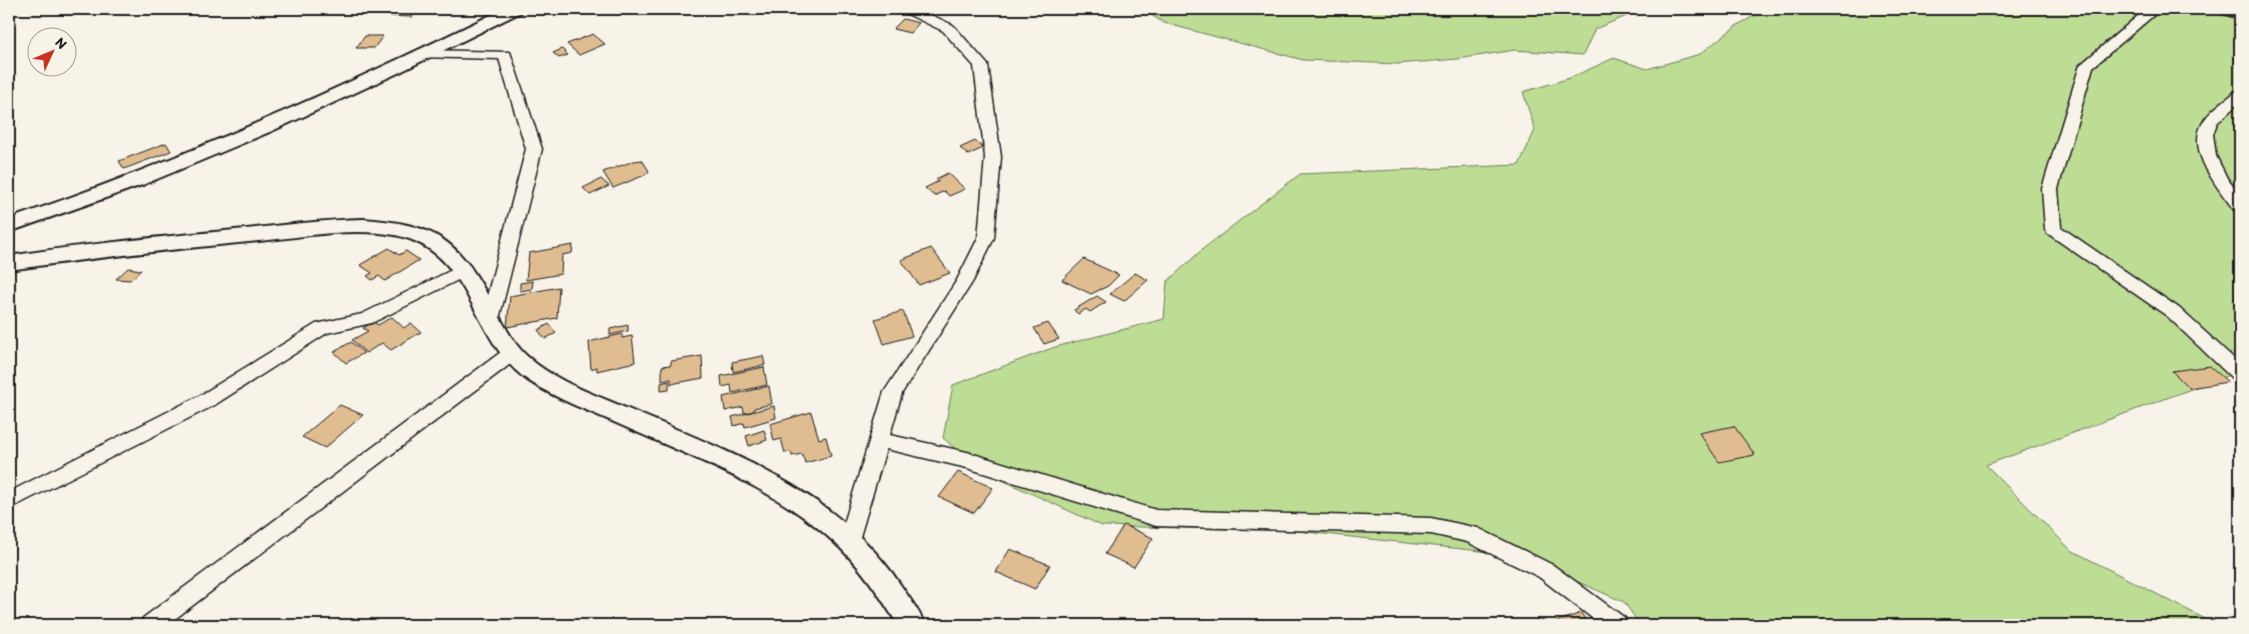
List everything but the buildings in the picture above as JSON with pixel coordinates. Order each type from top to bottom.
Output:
[{"type":"main road","points":[[2229,9],[2240,12]]},
{"type":"street","points":[[9,226],[82,202],[240,137],[515,9]]},
{"type":"street","points":[[849,540],[893,392],[965,281],[986,238],[993,157],[981,66],[948,28],[908,9]]},
{"type":"street","points":[[2154,9],[2088,65],[2050,189],[2054,229],[2173,312],[2240,375]]},
{"type":"street","points":[[421,54],[505,55],[534,148],[490,320]]},
{"type":"street","points":[[2240,95],[2208,125],[2205,146],[2218,177],[2240,206]]},
{"type":"street","points":[[9,263],[141,244],[365,226],[395,229],[431,241],[453,255],[464,270],[490,320],[511,354],[526,368],[556,386],[744,470],[807,508],[849,540],[883,578],[912,625]]},
{"type":"street","points":[[9,500],[206,401],[322,328],[366,318],[464,270]]},
{"type":"street","points":[[150,625],[511,354]]},
{"type":"street","points":[[879,440],[967,460],[1156,518],[1431,526],[1471,534],[1546,571],[1617,625]]},
{"type":"green space","points":[[1141,9],[1644,9],[1595,29],[1583,55],[1515,50],[1458,59],[1397,64],[1303,60],[1164,23]]},
{"type":"green space","points":[[1766,9],[2200,9],[2240,19],[2240,371],[1986,465],[2071,550],[2217,625],[1640,625],[1624,602],[1517,555],[1296,531],[1102,526],[978,469],[943,438],[953,385],[1055,347],[1164,319],[1167,282],[1204,248],[1300,174],[1519,165],[1535,130],[1523,92],[1570,78],[1614,58],[1647,69],[1700,54],[1736,26]]}]
